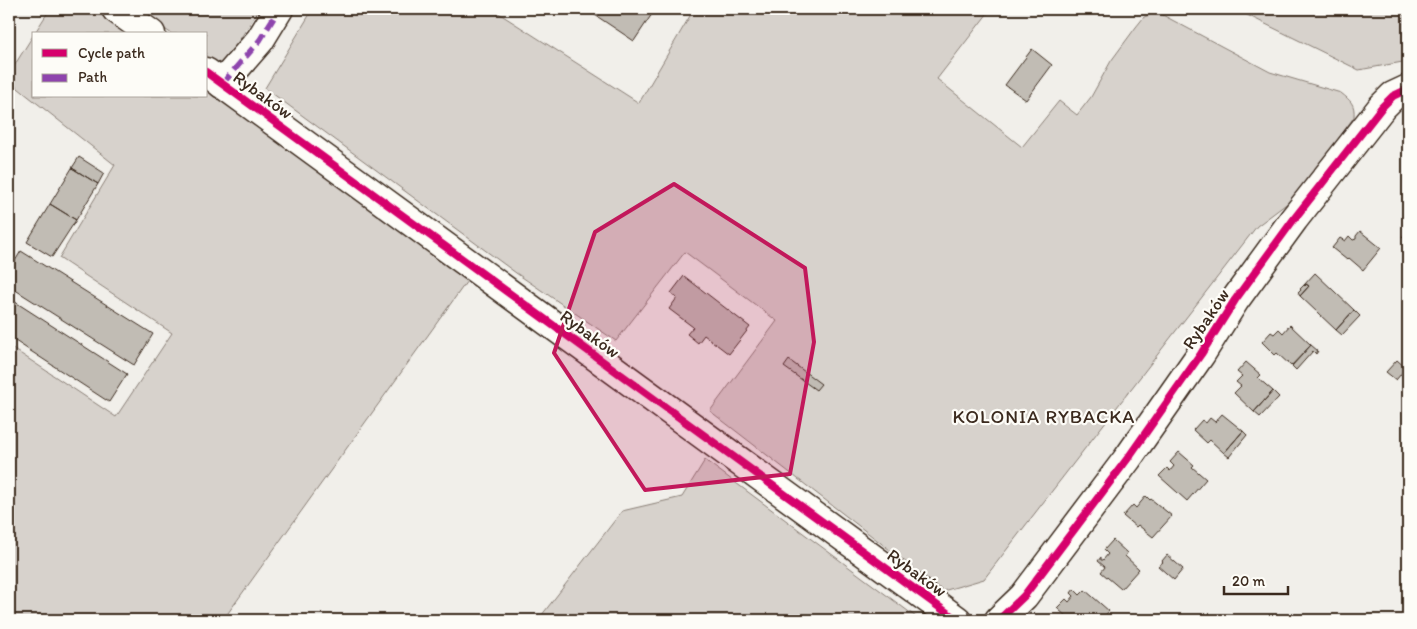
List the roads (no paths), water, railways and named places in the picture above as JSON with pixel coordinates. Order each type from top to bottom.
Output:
[{"type":"street","points":[[116,9],[148,32]]},
{"type":"street","name":"Rybaków","points":[[278,9],[260,40],[214,78],[956,620]]},
{"type":"street","name":"Rybaków","points":[[999,620],[1024,596],[1128,458],[1294,219],[1382,107],[1393,96],[1408,89]]},
{"type":"district","name":"KOLONIA RYBACKA","points":[[1044,416]]}]
